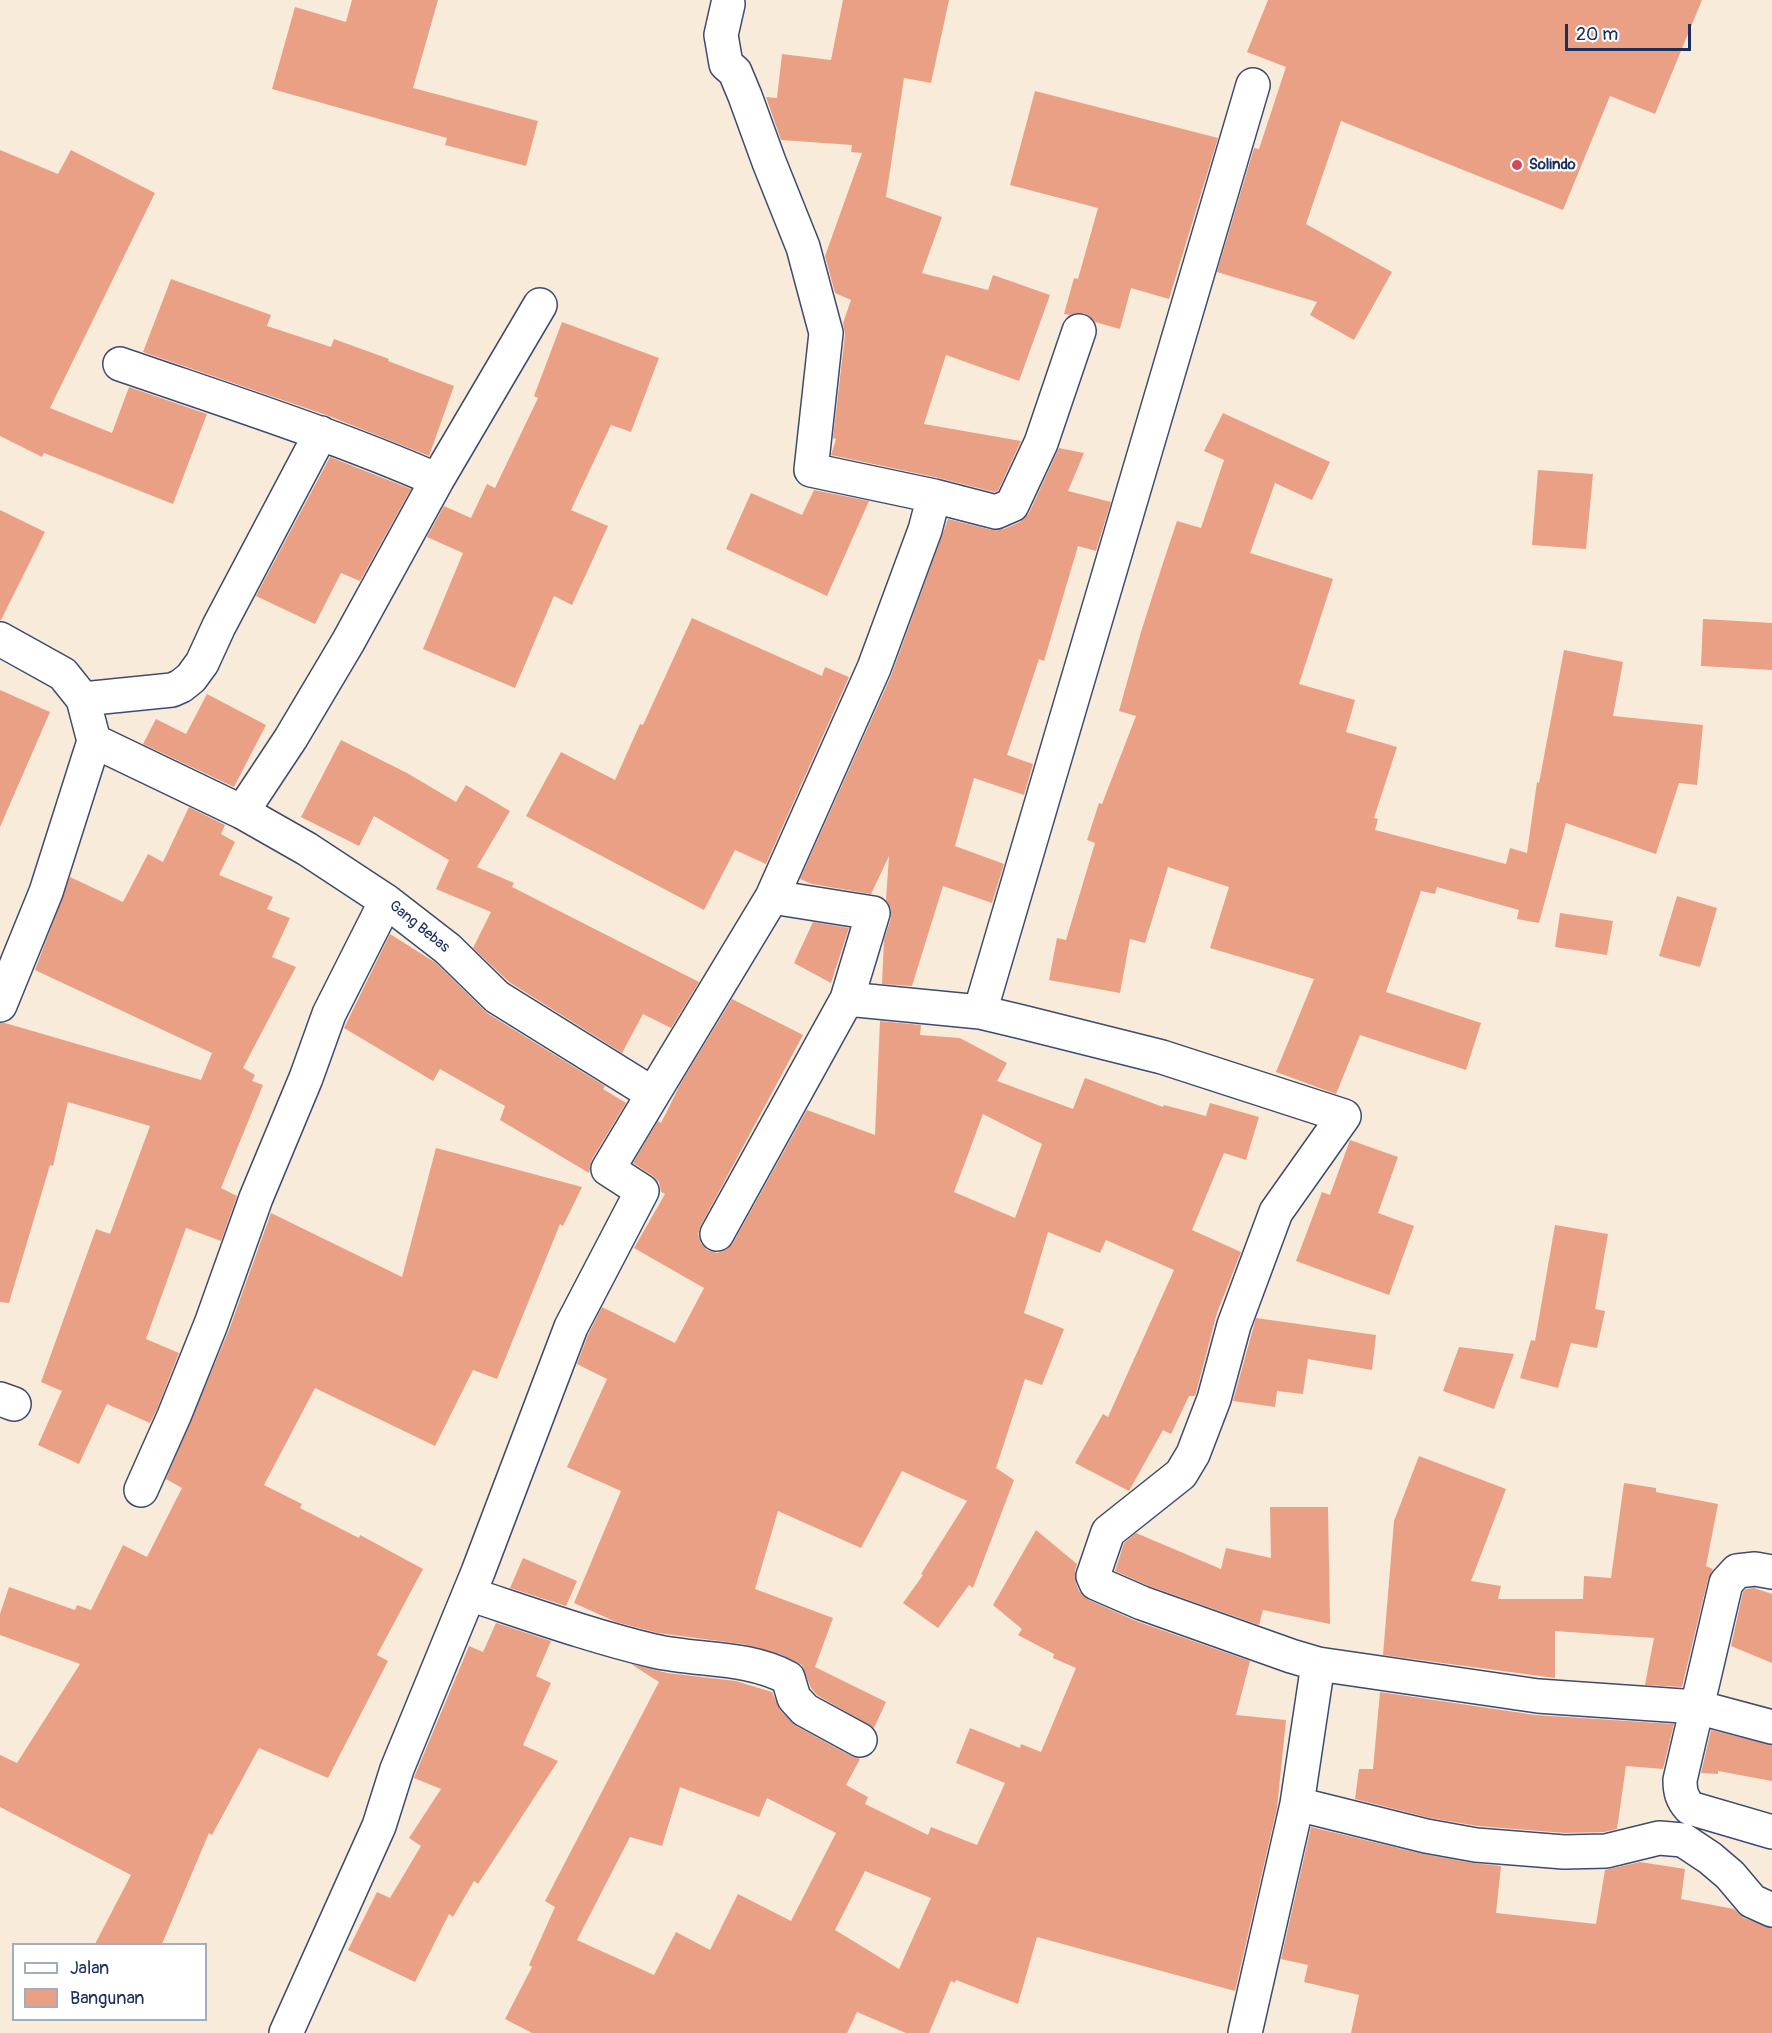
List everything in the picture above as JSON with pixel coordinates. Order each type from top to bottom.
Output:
[{"type":"street","points":[[728,4],[721,35],[726,64],[735,72],[746,96],[803,247],[826,333],[811,470],[934,496],[996,512],[1012,506],[1041,442],[1079,331]]},
{"type":"street","points":[[980,1012],[1253,85]]},
{"type":"street","points":[[242,812],[291,738],[348,642],[437,480],[540,305]]},
{"type":"street","points":[[120,364],[321,433],[383,456],[437,480]]},
{"type":"street","points":[[83,699],[155,693],[181,686],[190,678],[202,663],[219,626],[321,433]]},
{"type":"street","points":[[286,2033],[379,1826],[397,1769],[469,1594],[570,1327],[642,1191],[608,1169],[772,897],[874,668],[926,530],[934,496]]},
{"type":"street","points":[[0,639],[63,674],[83,699],[94,741],[46,892],[0,1005]]},
{"type":"street","name":"Gang Bebas","points":[[94,741],[242,812],[307,849],[386,900],[448,949],[497,997],[653,1094]]},
{"type":"street","points":[[717,1234],[847,999],[873,913],[772,897]]},
{"type":"street","points":[[141,1491],[211,1324],[256,1198],[306,1078],[329,1014],[386,900]]},
{"type":"street","points":[[847,999],[980,1012],[1162,1057],[1344,1116],[1276,1212],[1234,1325],[1214,1399],[1193,1454],[1181,1474],[1108,1533],[1093,1576],[1096,1582],[1142,1603],[1318,1664],[1538,1696],[1697,1707],[1772,1727]]},
{"type":"street","points":[[1772,1572],[1755,1569],[1737,1571],[1726,1583],[1680,1780],[1682,1800],[1690,1808],[1772,1832]]},
{"type":"street","points":[[469,1594],[657,1652],[724,1660],[779,1673],[788,1678],[794,1698],[805,1710],[860,1740]]},
{"type":"street","points":[[1245,2033],[1297,1804],[1318,1664]]},
{"type":"street","points":[[1297,1804],[1426,1836],[1476,1845],[1564,1852],[1606,1851],[1659,1838],[1683,1840],[1730,1875],[1752,1901],[1772,1910]]},
{"type":"building","points":[[352,0],[438,0],[413,88],[538,121],[526,166],[445,145],[447,138],[272,89],[295,7],[346,22]]},
{"type":"building","points":[[843,0],[949,0],[931,83],[904,78],[886,197],[942,217],[922,273],[988,290],[993,275],[1050,295],[1019,381],[946,355],[924,424],[1021,441],[998,491],[994,492],[831,455],[836,439],[833,438],[845,335],[843,323],[851,300],[835,293],[825,256],[862,153],[851,152],[852,145],[781,140],[766,97],[777,98],[782,54],[831,60]]},
{"type":"building","name":"Solindo","points":[[1268,0],[1702,0],[1655,114],[1610,96],[1563,210],[1341,121],[1306,224],[1392,272],[1354,340],[1310,315],[1317,302],[1217,272],[1254,148],[1259,149],[1286,67],[1247,52]]},
{"type":"building","points":[[1035,91],[1218,138],[1169,299],[1131,288],[1120,329],[1095,322],[1084,313],[1064,314],[1074,278],[1078,279],[1098,208],[1010,185]]},
{"type":"building","points":[[0,150],[58,174],[71,150],[155,193],[50,408],[112,433],[129,387],[207,414],[173,504],[44,453],[42,457],[0,436]]},
{"type":"building","points":[[171,279],[271,315],[267,326],[331,347],[334,339],[454,386],[429,456],[329,416],[143,352]]},
{"type":"building","points":[[562,322],[659,358],[631,432],[611,425],[571,510],[608,526],[572,605],[554,596],[515,688],[423,649],[463,553],[427,537],[444,506],[471,518],[487,484],[495,488],[538,398],[534,396]]},
{"type":"building","points":[[1223,413],[1330,462],[1312,500],[1275,483],[1250,553],[1333,579],[1299,684],[1355,700],[1346,732],[1397,747],[1374,818],[1378,819],[1375,830],[1506,864],[1510,848],[1527,853],[1537,782],[1539,783],[1564,650],[1623,662],[1613,716],[1703,725],[1697,785],[1679,783],[1656,854],[1566,823],[1539,923],[1517,919],[1519,910],[1437,887],[1435,894],[1421,891],[1386,992],[1481,1023],[1466,1070],[1360,1035],[1336,1094],[1276,1072],[1314,979],[1210,948],[1229,887],[1168,867],[1145,943],[1130,939],[1120,993],[1049,980],[1057,938],[1066,940],[1095,843],[1087,840],[1099,803],[1102,804],[1136,716],[1119,711],[1141,632],[1177,521],[1201,528],[1224,460],[1204,451]]},
{"type":"building","points":[[1059,448],[1084,453],[1068,491],[1111,502],[1096,551],[1078,546],[1044,661],[1039,659],[1007,755],[1033,764],[1024,795],[974,778],[955,846],[1004,864],[992,903],[943,886],[912,986],[882,984],[884,940],[891,918],[891,909],[886,900],[889,856],[871,894],[812,884],[800,879],[891,676],[948,519],[992,530],[1004,529],[1020,522],[1029,513]]},
{"type":"building","points":[[330,457],[411,489],[360,581],[341,573],[315,624],[256,596]]},
{"type":"building","points":[[1538,470],[1593,474],[1586,549],[1532,545]]},
{"type":"building","points":[[814,490],[869,501],[827,596],[726,549],[751,493],[802,515]]},
{"type":"building","points":[[0,510],[45,532],[1,620],[0,620]]},
{"type":"building","points":[[692,618],[822,676],[825,667],[849,677],[766,864],[735,850],[704,910],[526,816],[561,752],[615,780]]},
{"type":"building","points":[[1703,619],[1772,623],[1772,670],[1701,666]]},
{"type":"building","points":[[0,690],[50,712],[0,827]]},
{"type":"building","points":[[207,694],[266,725],[234,787],[143,744],[156,719],[186,734]]},
{"type":"building","points":[[341,740],[407,773],[456,802],[466,785],[510,811],[477,867],[514,883],[512,887],[699,982],[671,1028],[643,1014],[622,1053],[509,982],[473,948],[491,912],[436,889],[449,860],[374,816],[359,846],[301,817]]},
{"type":"building","points":[[189,807],[225,825],[221,834],[235,842],[219,875],[273,897],[267,909],[290,918],[272,957],[296,967],[243,1068],[255,1075],[252,1081],[263,1085],[221,1188],[237,1196],[221,1241],[186,1228],[146,1339],[179,1353],[157,1409],[150,1423],[107,1404],[79,1464],[38,1445],[62,1391],[41,1382],[96,1229],[110,1234],[150,1126],[68,1102],[53,1166],[50,1165],[9,1303],[0,1302],[0,1023],[201,1080],[212,1053],[35,970],[70,877],[123,902],[148,854],[163,862]]},
{"type":"building","points":[[1677,896],[1717,908],[1700,967],[1659,956]]},
{"type":"building","points":[[1560,913],[1613,921],[1607,955],[1555,947]]},
{"type":"building","points":[[813,922],[849,928],[831,983],[794,963]]},
{"type":"building","points":[[390,934],[436,963],[487,1013],[605,1086],[603,1089],[626,1103],[592,1159],[589,1173],[500,1120],[505,1106],[440,1069],[433,1081],[344,1028]]},
{"type":"building","points":[[732,999],[803,1035],[701,1225],[698,1234],[701,1243],[707,1250],[717,1253],[726,1250],[733,1243],[807,1110],[875,1135],[880,1021],[921,1025],[920,1035],[960,1038],[1007,1063],[997,1081],[1073,1109],[1085,1078],[1163,1107],[1164,1105],[1206,1116],[1210,1103],[1259,1117],[1246,1160],[1224,1153],[1192,1230],[1241,1252],[1217,1313],[1195,1396],[1189,1396],[1171,1434],[1163,1430],[1129,1491],[1075,1463],[1103,1414],[1108,1417],[1174,1270],[1106,1240],[1100,1253],[1048,1232],[1024,1313],[1064,1329],[1042,1385],[1025,1379],[996,1468],[1014,1480],[973,1588],[969,1585],[938,1628],[903,1603],[923,1575],[921,1574],[967,1501],[902,1471],[861,1548],[778,1511],[755,1589],[833,1618],[815,1667],[886,1702],[874,1728],[817,1695],[811,1688],[802,1665],[780,1654],[742,1644],[658,1633],[616,1622],[574,1603],[621,1491],[567,1467],[607,1379],[577,1364],[588,1335],[602,1307],[675,1343],[704,1288],[634,1248],[665,1194],[661,1192],[659,1182],[653,1176],[633,1163],[658,1121],[661,1123],[681,1083]],"holes":[[[983,1114],[1042,1144],[1015,1218],[954,1192]]]},
{"type":"building","points":[[1350,1140],[1398,1157],[1378,1213],[1414,1226],[1389,1295],[1296,1261],[1322,1192],[1330,1195]]},
{"type":"building","points":[[436,1148],[582,1187],[563,1226],[560,1224],[497,1379],[473,1370],[435,1446],[315,1388],[264,1485],[302,1504],[300,1508],[359,1538],[360,1535],[423,1569],[377,1655],[388,1661],[328,1778],[259,1748],[212,1835],[209,1833],[162,1943],[96,1943],[131,1875],[0,1807],[0,1755],[17,1763],[80,1664],[0,1635],[0,1614],[9,1587],[75,1610],[77,1605],[91,1610],[123,1545],[147,1557],[182,1488],[166,1479],[229,1330],[271,1213],[402,1277]]},
{"type":"building","points":[[1555,1225],[1608,1234],[1595,1309],[1605,1311],[1597,1348],[1571,1343],[1558,1388],[1520,1378],[1531,1340],[1535,1341]]},
{"type":"building","points":[[1256,1318],[1376,1335],[1372,1370],[1308,1359],[1303,1394],[1277,1391],[1275,1407],[1233,1401]]},
{"type":"building","points":[[1459,1347],[1514,1354],[1494,1409],[1443,1391]]},
{"type":"building","points":[[1419,1456],[1506,1489],[1471,1581],[1501,1586],[1498,1599],[1583,1599],[1584,1576],[1611,1578],[1624,1483],[1656,1488],[1656,1492],[1718,1504],[1706,1566],[1713,1569],[1708,1579],[1682,1687],[1645,1685],[1654,1638],[1555,1631],[1555,1678],[1383,1655],[1394,1521]]},
{"type":"building","points":[[1270,1507],[1328,1507],[1330,1624],[1263,1610],[1259,1625],[1149,1586],[1115,1571],[1124,1543],[1136,1533],[1221,1569],[1226,1548],[1271,1558]]},
{"type":"building","points":[[1036,1530],[1077,1564],[1076,1583],[1079,1591],[1089,1600],[1136,1621],[1250,1661],[1236,1715],[1286,1720],[1277,1808],[1235,1991],[1037,1937],[1018,2004],[956,1980],[955,1983],[951,1981],[929,2033],[906,2033],[857,2012],[847,2033],[532,2033],[505,2019],[532,1967],[529,1965],[555,1907],[545,1901],[659,1682],[631,1664],[667,1673],[736,1681],[772,1692],[780,1710],[796,1726],[860,1759],[846,1785],[868,1797],[865,1804],[928,1835],[931,1827],[977,1845],[1005,1783],[956,1763],[970,1728],[1020,1748],[1021,1744],[1041,1752],[1076,1668],[1053,1658],[1054,1654],[1018,1635],[1022,1629],[993,1605]],"holes":[[[680,1787],[759,1817],[767,1798],[836,1833],[791,1921],[738,1894],[710,1950],[676,1932],[654,1975],[577,1940],[630,1837],[662,1846]],[[865,1871],[931,1898],[899,1969],[835,1930]]]},
{"type":"building","points":[[523,1558],[577,1581],[566,1606],[510,1588]]},
{"type":"building","points":[[1754,1588],[1772,1594],[1772,1663],[1731,1646],[1743,1592]]},
{"type":"building","points":[[496,1623],[551,1641],[536,1676],[551,1683],[523,1745],[558,1761],[478,1884],[474,1881],[453,1917],[449,1914],[415,1982],[348,1950],[377,1892],[390,1898],[421,1846],[409,1838],[441,1789],[414,1778],[415,1775],[469,1646],[483,1652]]},
{"type":"building","points":[[1380,1692],[1535,1715],[1674,1724],[1663,1769],[1626,1766],[1617,1829],[1604,1832],[1565,1833],[1478,1826],[1430,1818],[1355,1799],[1359,1769],[1373,1769]]},
{"type":"building","points":[[1711,1730],[1772,1745],[1772,1781],[1718,1771],[1718,1774],[1701,1773]]},
{"type":"building","points":[[1311,1827],[1423,1854],[1501,1866],[1496,1913],[1596,1924],[1605,1870],[1640,1862],[1685,1869],[1681,1899],[1734,1909],[1744,1918],[1772,1928],[1772,2033],[1351,2033],[1359,1995],[1304,1982],[1308,1965],[1281,1959]]},
{"type":"place","name":"Solindo","points":[[1517,165]]}]
